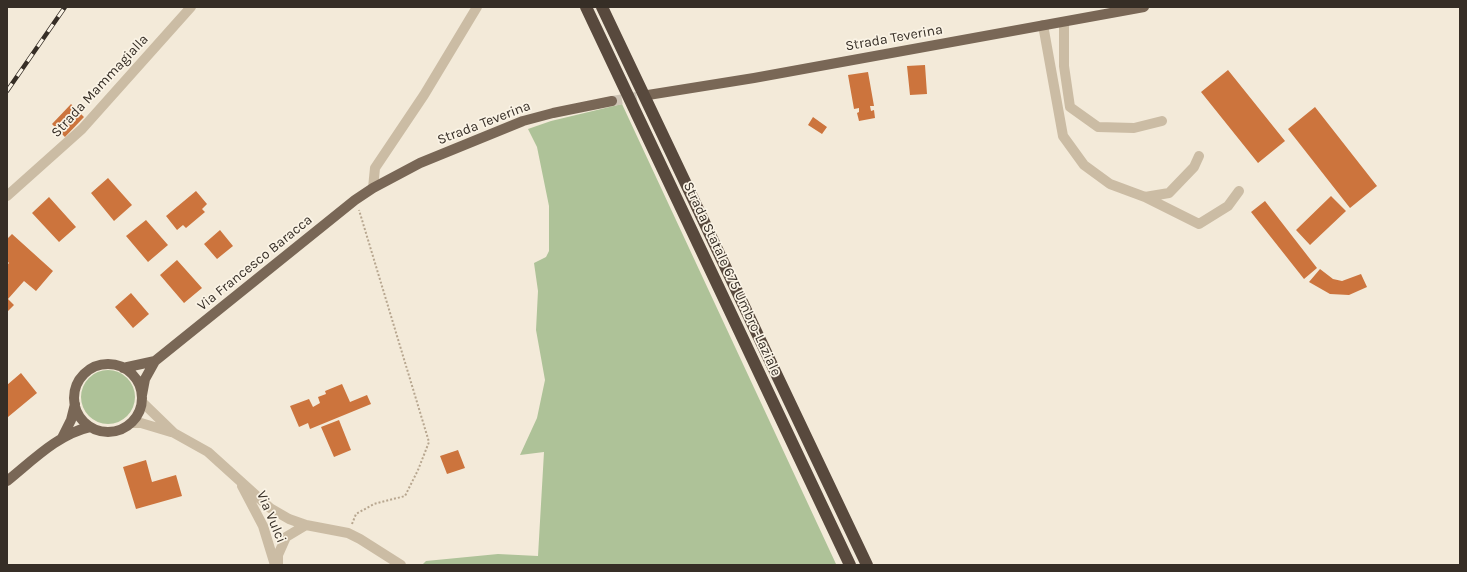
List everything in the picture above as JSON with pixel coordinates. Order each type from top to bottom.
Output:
[{"type":"highway","name":"Strada Statale 675 Umbro-Laziale","points":[[586,7],[850,565]]},
{"type":"highway","name":"Strada Statale 675 Umbro-Laziale","points":[[602,7],[866,565]]},
{"type":"main road","name":"Strada Teverina","points":[[648,95],[754,78],[1144,7]]},
{"type":"main road","name":"Strada Teverina","points":[[372,188],[420,163],[523,121],[554,112],[612,101]]},
{"type":"main road","name":"Via Francesco Baracca","points":[[142,398],[145,379],[156,361],[355,200],[372,188]]},
{"type":"main road","name":"Via Francesco Baracca","points":[[124,368],[156,361]]},
{"type":"main road","points":[[62,438],[75,404],[75,392],[80,380],[88,371],[99,366],[112,365],[124,368],[133,375],[139,384],[142,398],[140,410],[132,423],[122,429],[111,432],[100,431],[90,426],[80,417],[75,404]]},
{"type":"main road","points":[[7,481],[62,438],[77,430],[90,426]]},
{"type":"street","name":"Strada Mammagialla","points":[[7,196],[82,129],[191,7]]},
{"type":"street","points":[[372,188],[375,168],[424,95],[477,7]]},
{"type":"street","points":[[1064,22],[1064,66],[1070,107],[1098,127],[1134,128],[1162,121]]},
{"type":"street","points":[[1044,25],[1063,136],[1084,165],[1110,184],[1145,197],[1199,224],[1228,206],[1239,191]]},
{"type":"street","points":[[1145,197],[1170,193],[1194,167],[1199,156]]},
{"type":"street","points":[[142,398],[174,433]]},
{"type":"street","points":[[132,423],[142,423],[174,433],[208,452],[270,508],[289,519],[306,525],[348,533],[360,538],[401,565]]},
{"type":"street","name":"Via Vulci","points":[[239,480],[263,526],[275,565]]},
{"type":"street","points":[[278,565],[278,555],[286,536],[306,525]]},
{"type":"path","points":[[348,533],[356,514],[374,504],[405,496],[418,470],[429,442],[355,200]]},
{"type":"green space","points":[[622,104],[836,564],[835,565],[422,565],[426,561],[498,554],[538,556],[544,452],[520,455],[537,418],[545,380],[536,330],[538,291],[534,263],[546,257],[549,251],[549,206],[537,147],[528,129],[551,121]]},
{"type":"green space","points":[[103,370],[113,370],[127,378],[133,387],[135,397],[133,407],[127,416],[113,424],[103,424],[93,419],[86,412],[81,402],[81,392],[86,382],[93,375]]},
{"type":"building","points":[[925,65],[927,94],[910,95],[907,66]]},
{"type":"building","points":[[1228,70],[1285,141],[1258,163],[1201,92]]},
{"type":"building","points":[[868,72],[874,106],[870,106],[871,111],[874,110],[875,118],[859,121],[857,113],[859,112],[859,108],[854,109],[848,75]]},
{"type":"building","points":[[71,104],[84,117],[65,137],[52,124]]},
{"type":"building","points":[[1315,107],[1377,186],[1350,208],[1288,129]]},
{"type":"building","points":[[813,117],[827,127],[822,134],[808,125]]},
{"type":"building","points":[[108,178],[132,205],[114,221],[91,193]]},
{"type":"building","points":[[196,191],[207,204],[202,209],[205,212],[186,228],[183,225],[177,230],[166,216]]},
{"type":"building","points":[[1331,196],[1346,211],[1310,245],[1296,230]]},
{"type":"building","points":[[49,197],[76,227],[59,242],[32,213]]},
{"type":"building","points":[[1265,201],[1317,268],[1304,279],[1251,212]]},
{"type":"building","points":[[146,220],[168,245],[148,262],[126,236]]},
{"type":"building","points":[[220,230],[233,246],[217,259],[204,244]]},
{"type":"building","points":[[12,234],[53,271],[36,291],[24,281],[8,299],[14,305],[7,312],[7,265],[9,263],[7,261],[7,239]]},
{"type":"building","points":[[177,260],[202,288],[184,303],[160,275]]},
{"type":"building","points":[[1320,269],[1333,279],[1342,281],[1361,274],[1367,287],[1349,295],[1330,294],[1309,282]]},
{"type":"building","points":[[131,293],[149,314],[133,328],[115,307]]},
{"type":"building","points":[[21,373],[37,393],[8,417],[7,385]]},
{"type":"building","points":[[342,384],[350,402],[367,395],[371,404],[310,429],[308,423],[299,427],[290,406],[309,399],[313,407],[320,403],[318,397],[326,394],[325,391]]},
{"type":"building","points":[[339,420],[351,450],[334,457],[321,427]]},
{"type":"building","points":[[458,450],[465,468],[447,474],[440,456]]},
{"type":"building","points":[[146,460],[152,482],[176,475],[182,496],[136,509],[123,467]]},
{"type":"tunnel","points":[[612,101],[648,95]]},
{"type":"railway","points":[[7,91],[65,7]]}]
